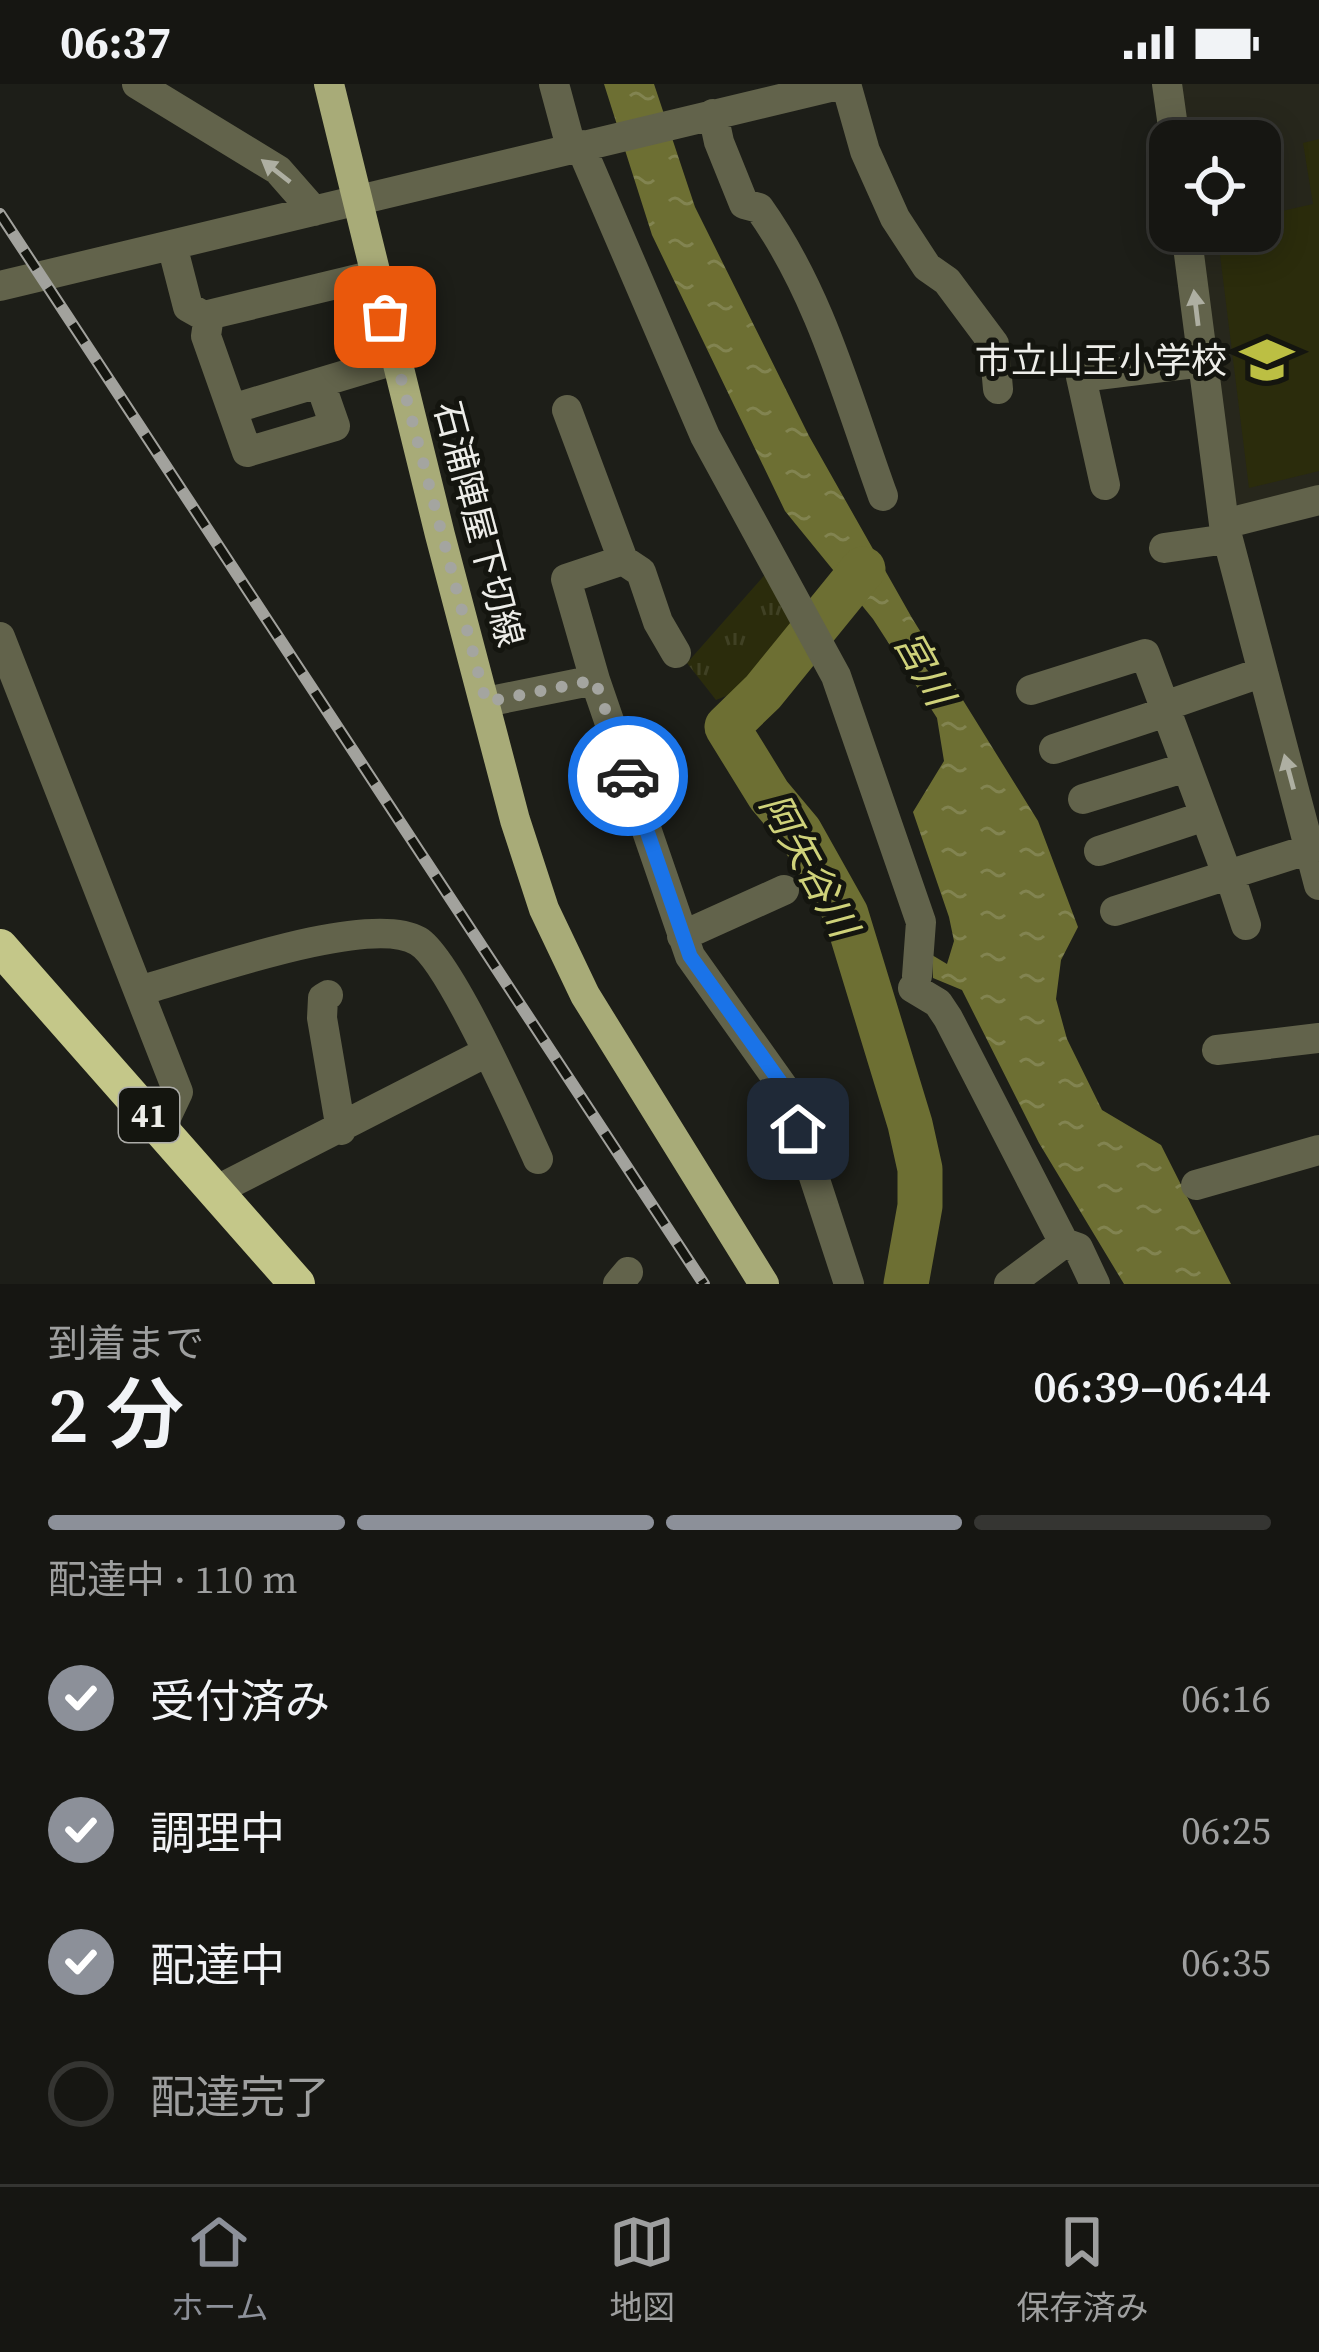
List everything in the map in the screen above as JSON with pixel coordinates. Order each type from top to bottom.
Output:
[{"type":"highway","name":"41","points":[[0,947],[297,1284]]},
{"type":"main road","name":"石浦陣屋下切線","points":[[328,84],[515,820],[562,953],[764,1284]]},
{"type":"street","points":[[137,84],[278,170],[314,211]]},
{"type":"street","points":[[554,84],[706,436],[836,676],[921,922],[915,982],[948,1018],[1064,1243],[1078,1248],[1095,1284]]},
{"type":"street","points":[[1167,84],[1171,120]]},
{"type":"street","points":[[0,286],[835,85],[895,218],[928,267],[946,281],[994,344],[998,389]]},
{"type":"street","points":[[706,116],[744,205],[759,208],[781,238],[819,312],[883,496]]},
{"type":"street","points":[[172,245],[188,307],[209,315],[374,274]]},
{"type":"street","points":[[1189,252],[1226,531],[1319,885]]},
{"type":"street","points":[[209,315],[206,336],[248,452],[335,426],[320,383]]},
{"type":"street","points":[[232,409],[395,360]]},
{"type":"street","points":[[1105,485],[1082,377],[1203,362]]},
{"type":"street","points":[[567,410],[622,560],[641,572],[658,622],[676,653]]},
{"type":"street","points":[[1164,548],[1319,500]]},
{"type":"street","points":[[622,560],[566,579],[595,680],[690,956],[732,1021],[786,1090],[849,1284]]},
{"type":"street","points":[[0,638],[178,1092],[161,1128]]},
{"type":"street","points":[[1031,690],[1145,654],[1246,925]]},
{"type":"street","points":[[1054,749],[1157,715],[1165,706],[1263,672]]},
{"type":"street","points":[[486,702],[595,680]]},
{"type":"street","points":[[1083,799],[1186,767]]},
{"type":"street","points":[[1100,851],[1205,816]]},
{"type":"street","points":[[1115,911],[1312,846]]},
{"type":"street","points":[[682,936],[784,890]]},
{"type":"street","points":[[140,991],[340,936],[405,936],[427,948],[488,1052],[538,1159]]},
{"type":"street","points":[[328,995],[323,998],[322,1018],[341,1130]]},
{"type":"street","points":[[1217,1050],[1319,1038]]},
{"type":"street","points":[[215,1191],[488,1052]]},
{"type":"street","points":[[1196,1185],[1319,1150]]},
{"type":"street","points":[[1009,1284],[1064,1243]]},
{"type":"shaded area","name":"市立山王小学校","points":[[1179,84],[1319,84],[1319,489],[1245,508],[1233,503],[1201,252],[1281,252],[1281,120],[1183,120]]},
{"type":"green space","points":[[1319,139],[1319,471],[1249,488],[1220,252],[1281,252],[1281,211],[1313,204],[1303,143]]},
{"type":"green space","points":[[770,569],[796,617],[753,685],[716,700],[687,663]]},
{"type":"water","name":"宮川","points":[[604,84],[654,84],[695,207],[809,436],[912,618],[1038,821],[1078,927],[1061,960],[1056,999],[1067,1039],[1102,1110],[1161,1145],[1231,1284],[1124,1284],[1039,1143],[962,990],[933,978],[932,955],[947,964],[954,941],[913,812],[944,761],[937,718],[873,619],[785,511],[652,235]]},
{"type":"waterway","name":"阿矢谷川","points":[[863,569],[763,692],[727,727],[769,795],[800,832],[846,914],[920,1169],[920,1206],[906,1284]]},
{"type":"railway","points":[[0,214],[704,1284]]},
{"type":"way so far","points":[[385,317],[486,702],[595,680],[628,776]]},
{"type":"place","name":"市立山王小学校","points":[[1267,360]]},
{"type":"route","points":[[628,776],[690,956],[732,1021],[786,1090],[798,1129]]}]
